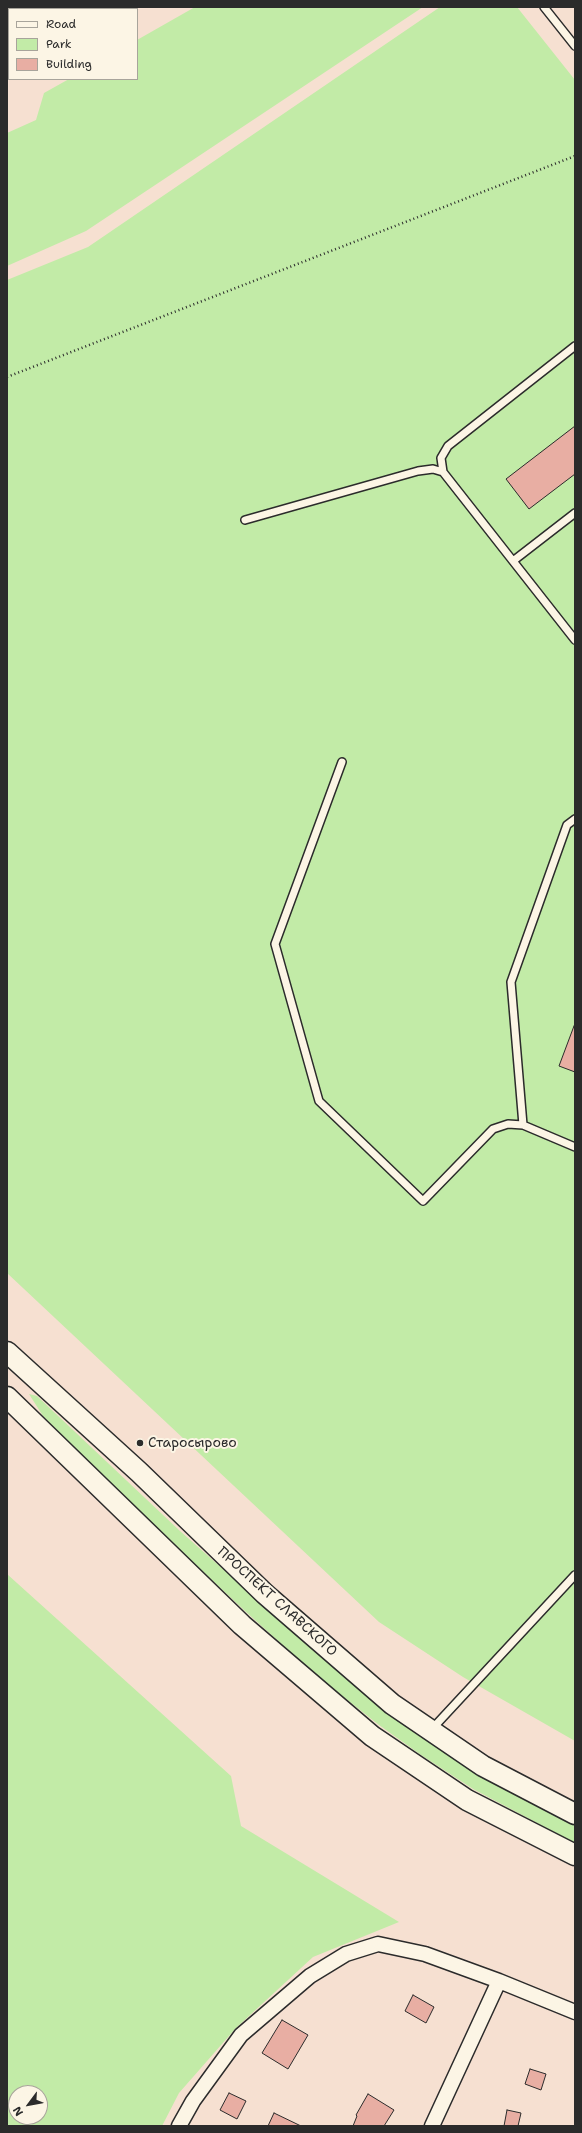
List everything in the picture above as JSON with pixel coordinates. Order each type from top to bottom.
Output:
[{"type":"main road","name":"ПРОСПЕКТ СЛАВСКОГО","points":[[7,1352],[139,1472],[265,1594],[392,1704],[483,1766],[575,1814]]},
{"type":"main road","points":[[7,1397],[242,1624],[372,1736],[467,1800],[575,1855]]},
{"type":"street","points":[[179,2126],[193,2101],[241,2035],[310,1976],[346,1954],[378,1944],[425,1954],[500,1981],[575,2012]]},
{"type":"street","points":[[432,2126],[500,1981]]},
{"type":"lane","points":[[544,7],[575,46]]},
{"type":"lane","points":[[575,346],[448,446],[441,458],[443,472],[575,640]]},
{"type":"lane","points":[[245,520],[418,471],[432,469],[443,472]]},
{"type":"lane","points":[[513,561],[575,513]]},
{"type":"lane","points":[[342,762],[275,944],[319,1101],[423,1201],[493,1129],[508,1124],[523,1125],[575,1147]]},
{"type":"lane","points":[[523,1125],[511,982],[568,825],[575,819]]},
{"type":"lane","points":[[431,1730],[575,1575]]},
{"type":"path","points":[[7,377],[575,156]]},
{"type":"green space","points":[[195,7],[423,7],[86,231],[7,266],[7,133],[36,120],[44,93],[67,80],[138,80],[138,39]]},
{"type":"green space","points":[[440,7],[517,7],[575,80],[575,1741],[463,1677],[379,1622],[7,1273],[7,280],[88,247]]},
{"type":"green space","points":[[29,1394],[37,1396],[180,1531],[328,1662],[575,1822],[575,1843],[473,1789],[379,1725],[318,1677],[246,1612],[101,1476],[43,1416]]},
{"type":"green space","points":[[7,1574],[231,1776],[241,1826],[399,1922],[313,1957],[236,2028],[179,2093],[162,2126],[7,2126]]},
{"type":"building","points":[[575,426],[575,474],[529,509],[506,479]]},
{"type":"building","points":[[575,1026],[575,1072],[559,1066]]},
{"type":"building","points":[[413,1995],[434,2007],[426,2023],[405,2011]]},
{"type":"building","points":[[282,2020],[308,2035],[288,2069],[262,2053]]},
{"type":"building","points":[[530,2069],[546,2074],[541,2090],[525,2084]]},
{"type":"building","points":[[229,2093],[246,2101],[237,2119],[220,2110]]},
{"type":"building","points":[[368,2094],[394,2110],[384,2126],[353,2126],[357,2116],[356,2115]]},
{"type":"building","points":[[507,2110],[521,2113],[518,2126],[504,2126]]},
{"type":"building","points":[[274,2113],[301,2126],[268,2126]]},
{"type":"place","name":"Старосырово","points":[[140,1443]]}]
